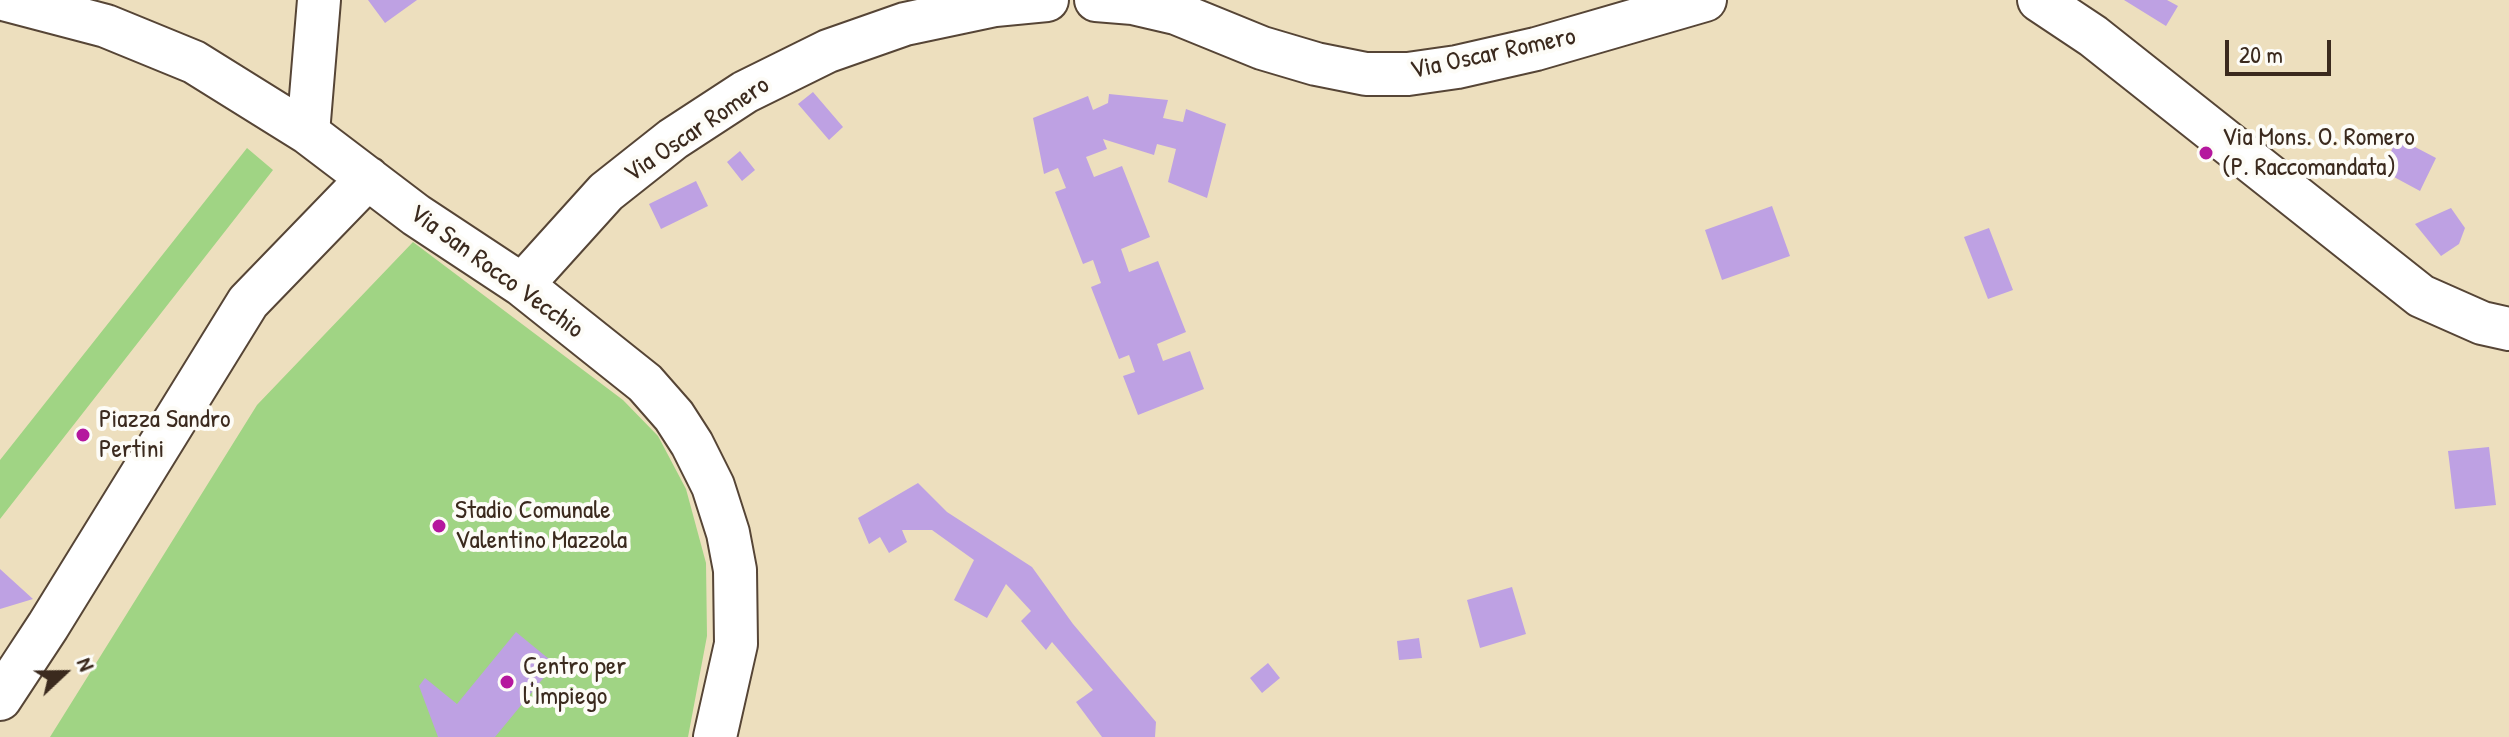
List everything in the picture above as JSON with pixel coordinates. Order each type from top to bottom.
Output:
[{"type":"street","name":"Via San Rocco Vecchio","points":[[7,0],[86,10],[194,62],[308,133],[416,215],[522,285],[645,383],[674,416],[713,486],[728,533],[735,570],[736,644],[715,737]]},
{"type":"street","points":[[308,133],[319,0]]},
{"type":"street","name":"Via Oscar Romero","points":[[522,285],[606,192],[673,139],[745,92],[828,51],[905,24],[995,5],[1047,0]]},
{"type":"street","name":"Via Oscar Romero","points":[[1096,0],[1133,3],[1176,13],[1262,48],[1316,64],[1366,74],[1408,74],[1457,67],[1536,49],[1705,0]]},
{"type":"street","points":[[2039,0],[2093,36],[2421,296],[2472,319],[2509,329]]},
{"type":"street","points":[[0,699],[248,302],[368,178]]},
{"type":"street","points":[[0,641],[48,626]]},
{"type":"green space","points":[[247,148],[273,170],[0,519],[0,460]]},
{"type":"green space","name":"Stadio Comunale Valentino Mazzola","points":[[413,242],[623,400],[658,436],[686,489],[706,563],[707,636],[688,737],[50,737],[257,405]]},
{"type":"building","points":[[368,0],[417,0],[385,23]]},
{"type":"building","points":[[2124,0],[2167,0],[2178,6],[2166,26]]},
{"type":"building","points":[[813,92],[843,127],[829,140],[798,104]]},
{"type":"building","points":[[1109,94],[1168,100],[1163,118],[1183,122],[1186,109],[1226,124],[1207,198],[1168,182],[1176,149],[1157,144],[1154,155],[1103,139],[1107,149],[1086,157],[1094,177],[1122,166],[1150,237],[1121,249],[1129,272],[1158,261],[1186,332],[1157,344],[1163,361],[1190,351],[1204,389],[1138,415],[1123,376],[1135,372],[1129,355],[1119,359],[1091,287],[1101,283],[1093,260],[1083,264],[1055,192],[1066,188],[1058,168],[1044,174],[1033,118],[1088,96],[1093,110],[1108,103]]},
{"type":"building","points":[[2398,138],[2436,158],[2420,191],[2381,170]]},
{"type":"building","points":[[740,151],[755,170],[742,181],[727,162]]},
{"type":"building","points":[[696,181],[708,206],[661,229],[649,204]]},
{"type":"building","points":[[1772,206],[1790,256],[1722,280],[1705,230]]},
{"type":"building","points":[[2451,208],[2465,228],[2459,244],[2441,256],[2415,224]]},
{"type":"building","points":[[1989,228],[2013,290],[1988,299],[1964,237]]},
{"type":"building","points":[[2489,447],[2496,505],[2455,509],[2448,451]]},
{"type":"building","points":[[918,483],[947,512],[1032,567],[1073,624],[1156,722],[1155,737],[1102,737],[1076,702],[1093,690],[1052,642],[1046,650],[1021,621],[1031,611],[1006,584],[987,618],[954,600],[974,560],[932,530],[902,530],[907,542],[889,553],[880,537],[869,544],[858,518]]},
{"type":"building","points":[[0,569],[33,599],[0,609]]},
{"type":"building","points":[[1512,587],[1526,634],[1480,648],[1467,600]]},
{"type":"building","name":"Centro per l'Impiego","points":[[516,632],[555,664],[495,737],[438,737],[419,686],[425,678],[457,704]]},
{"type":"building","points":[[1419,638],[1422,658],[1399,660],[1397,641]]},
{"type":"building","points":[[1268,663],[1280,678],[1262,693],[1250,678]]},
{"type":"place","name":"Via Mons. O. Romero (P. Raccomandata)","points":[[2206,153]]},
{"type":"place","name":"Piazza Sandro Pertini","points":[[83,435]]},
{"type":"place","name":"Stadio Comunale Valentino Mazzola","points":[[439,526]]},
{"type":"place","name":"Centro per l'Impiego","points":[[507,682]]}]
